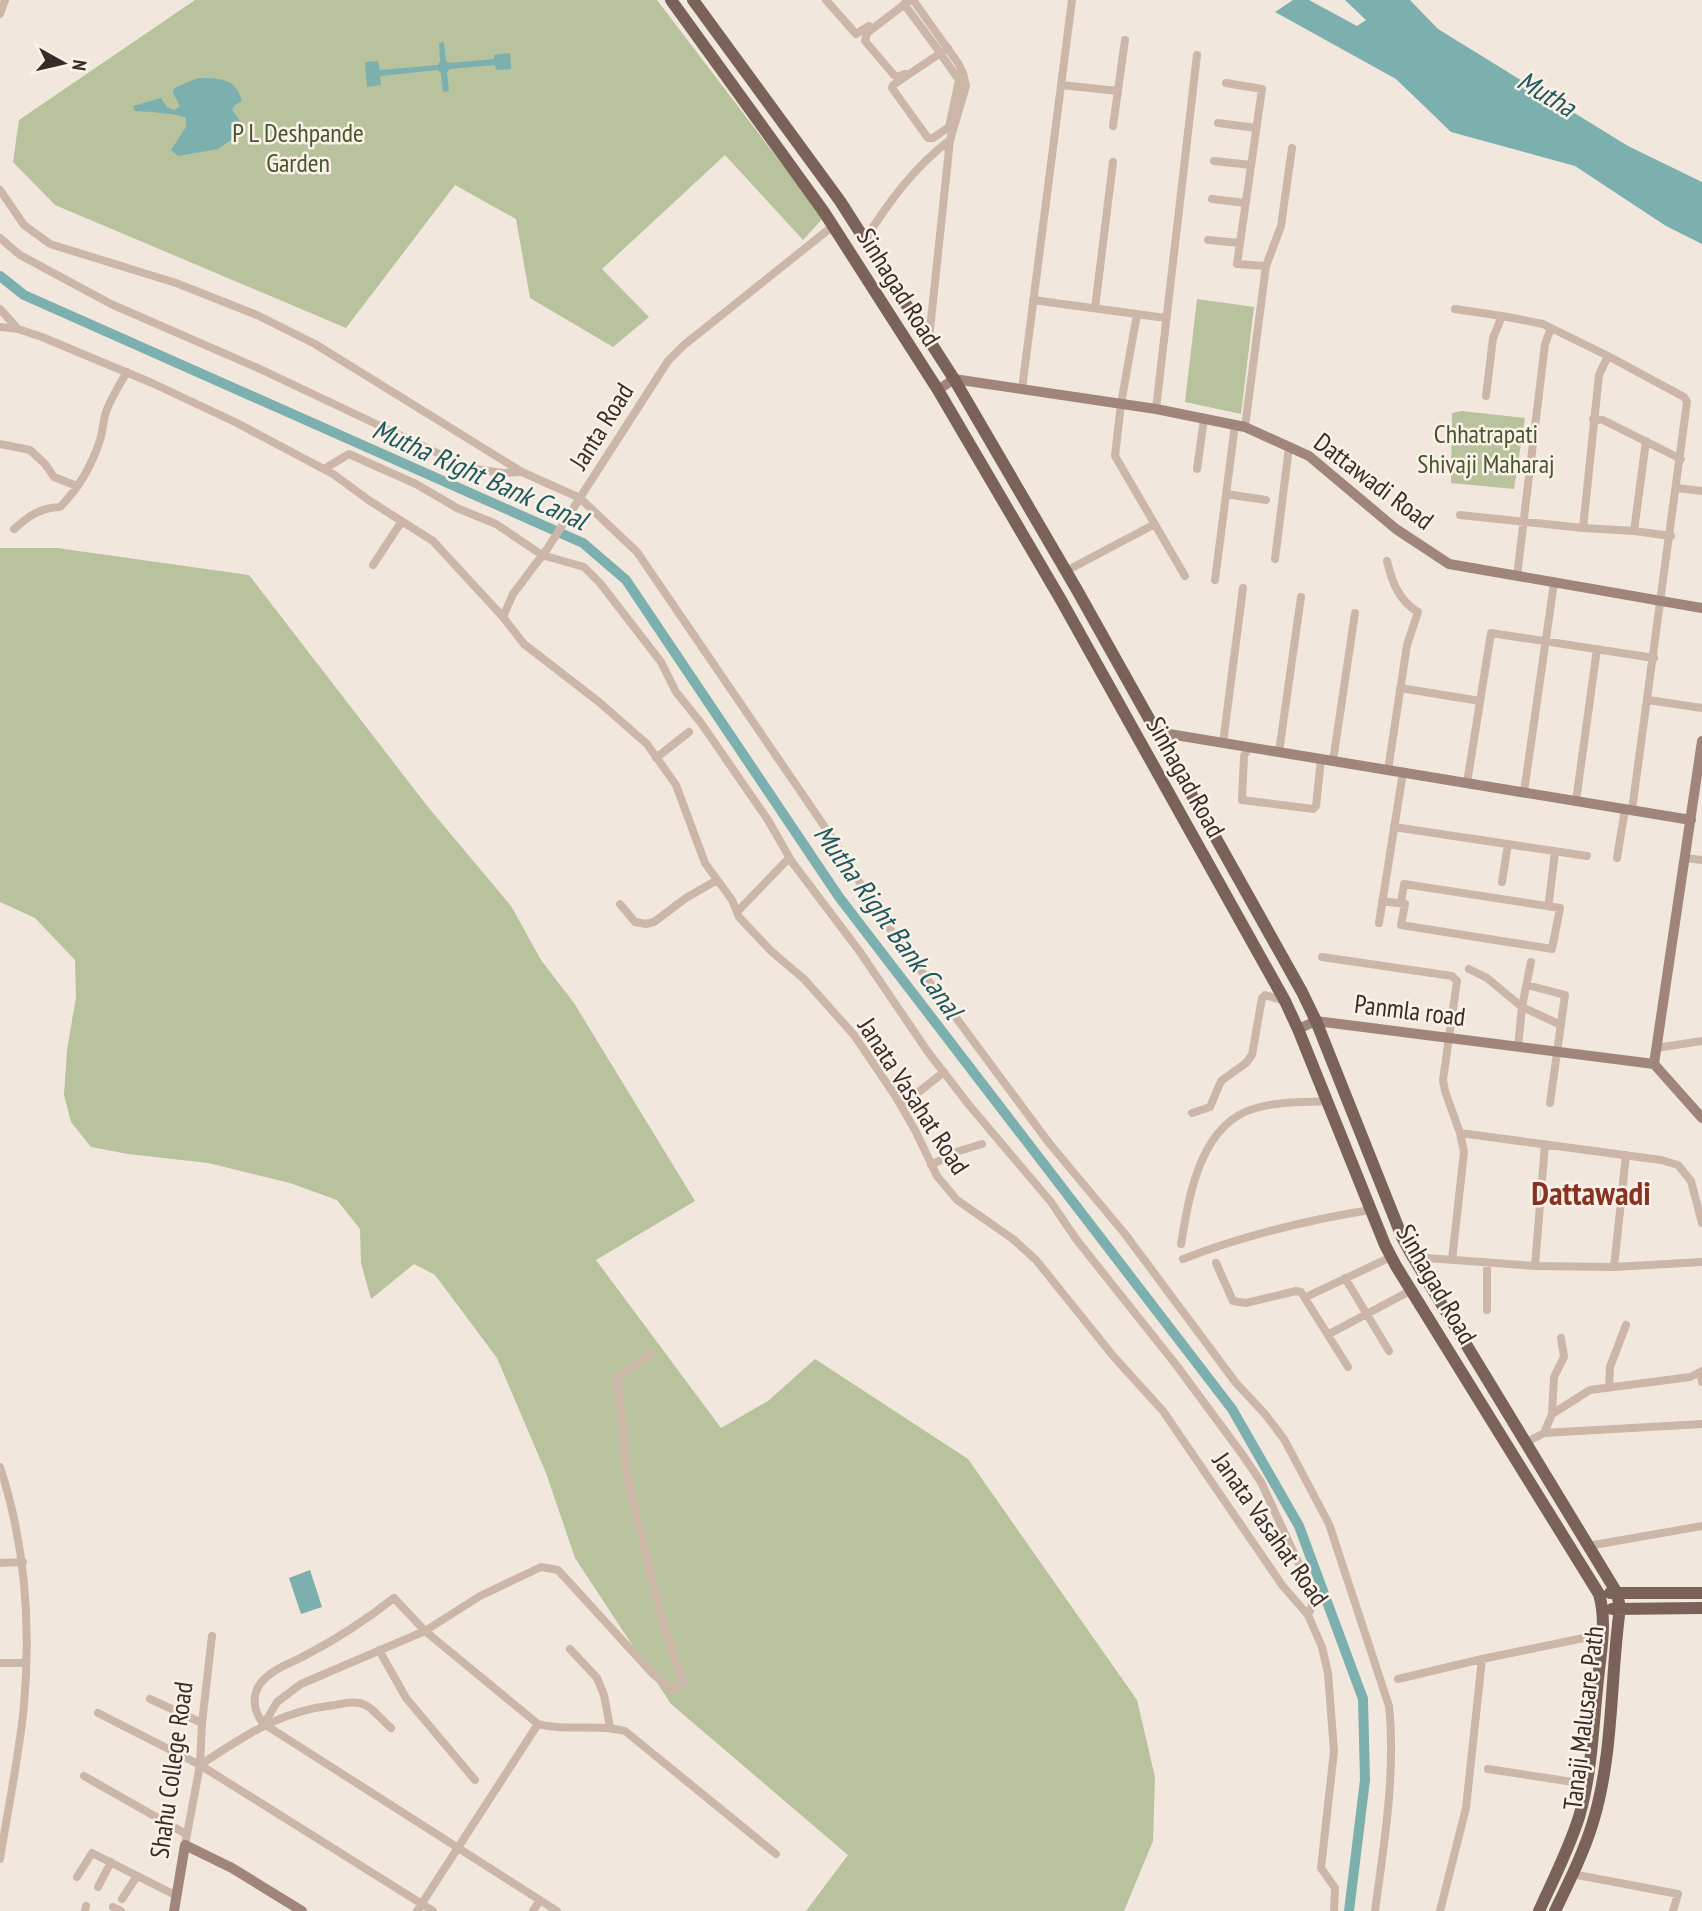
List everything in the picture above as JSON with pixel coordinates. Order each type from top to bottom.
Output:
[{"type":"main road","name":"Sinhagad Road","points":[[671,0],[832,226],[937,390],[1073,622],[1285,1001],[1391,1257],[1599,1594],[1604,1610]]},
{"type":"main road","name":"Sinhagad Road","points":[[693,0],[817,168],[954,379],[1066,571],[1316,1021],[1402,1237],[1617,1593],[1620,1608]]},
{"type":"main road","points":[[1503,1438],[1517,1429]]},
{"type":"main road","points":[[1599,1594],[1702,1593]]},
{"type":"main road","name":"Tanaji Malusare Path","points":[[1555,1911],[1585,1844],[1597,1806],[1607,1741],[1620,1608]]},
{"type":"main road","points":[[1604,1610],[1702,1608]]},
{"type":"main road","name":"Tanaji Malusare Path","points":[[1539,1911],[1571,1839],[1586,1784],[1604,1610]]},
{"type":"main road","points":[[1591,1739],[1607,1741]]},
{"type":"street","points":[[0,14],[5,0]]},
{"type":"street","points":[[826,0],[856,34],[905,1]]},
{"type":"street","points":[[1022,389],[1072,0]]},
{"type":"street","points":[[905,1],[963,73],[966,86],[950,140],[929,342]]},
{"type":"street","points":[[905,1],[867,33],[866,41],[898,77],[943,50]]},
{"type":"street","points":[[1113,126],[1125,40]]},
{"type":"street","points":[[943,50],[957,74],[958,86],[948,127],[933,138],[928,138],[892,88],[943,50]]},
{"type":"street","points":[[1156,409],[1197,55]]},
{"type":"street","points":[[1226,83],[1262,89],[1237,264],[1266,266]]},
{"type":"street","points":[[1061,85],[1118,92]]},
{"type":"street","points":[[1219,123],[1256,128]]},
{"type":"street","points":[[864,241],[915,171],[950,140]]},
{"type":"street","points":[[1215,580],[1226,494],[1266,266],[1280,226],[1292,148]]},
{"type":"street","points":[[1214,161],[1251,165]]},
{"type":"street","points":[[1095,308],[1113,162]]},
{"type":"street","points":[[0,190],[24,225],[50,244],[176,283],[257,315],[314,344],[522,472],[578,502],[637,552],[826,828],[878,914],[1049,1143],[1125,1234],[1236,1383],[1284,1439],[1301,1468],[1329,1524],[1389,1706],[1392,1738],[1390,1782],[1375,1911]]},
{"type":"street","points":[[1212,199],[1246,203]]},
{"type":"street","name":"Janta Road","points":[[545,552],[668,361],[684,345],[832,226]]},
{"type":"street","points":[[0,239],[20,255],[111,304],[260,369],[469,468],[503,473],[522,472]]},
{"type":"street","points":[[1208,240],[1240,243]]},
{"type":"street","points":[[1033,300],[1166,318]]},
{"type":"street","points":[[0,309],[18,329]]},
{"type":"street","points":[[1455,309],[1543,324],[1684,397],[1687,402],[1648,700],[1617,858]]},
{"type":"street","points":[[1137,314],[1115,456],[1185,576]]},
{"type":"street","points":[[1486,396],[1493,338],[1502,316]]},
{"type":"street","points":[[0,327],[18,329]]},
{"type":"street","points":[[1517,576],[1545,344],[1551,328]]},
{"type":"street","name":"Janata Vasahat Road","points":[[18,329],[127,372],[235,422],[324,470],[433,541],[503,617],[524,644],[647,744],[676,785],[705,863],[732,900],[737,912],[771,951],[827,1003],[853,1035],[901,1106],[937,1177],[957,1200],[1013,1239],[1036,1260],[1132,1378],[1163,1411],[1282,1586],[1308,1615],[1322,1647],[1328,1673],[1334,1751],[1321,1868],[1335,1888],[1334,1911]]},
{"type":"street","points":[[1583,528],[1599,375],[1608,356]]},
{"type":"street","points":[[14,529],[32,513],[46,507],[60,507],[77,486],[91,465],[105,415],[127,372]]},
{"type":"street","points":[[937,390],[954,379]]},
{"type":"street","name":"Dattawadi Road","points":[[954,379],[1156,409],[1240,426],[1309,456],[1396,529],[1449,564],[1702,608]]},
{"type":"street","points":[[1197,469],[1204,419]]},
{"type":"street","points":[[1593,419],[1603,420],[1681,459]]},
{"type":"street","points":[[1634,531],[1646,441]]},
{"type":"street","points":[[0,444],[30,450],[54,477],[77,486]]},
{"type":"street","points":[[1275,559],[1289,447]]},
{"type":"street","points":[[324,470],[349,454],[416,484],[457,508],[496,524],[545,552],[583,567],[616,603],[661,663],[676,692],[701,723],[768,820],[789,858],[944,1072],[1051,1202],[1242,1454],[1261,1482],[1311,1592],[1312,1606],[1308,1615]]},
{"type":"street","points":[[1677,488],[1702,491]]},
{"type":"street","points":[[1226,494],[1265,500]]},
{"type":"street","points":[[1460,515],[1671,536]]},
{"type":"street","points":[[373,565],[402,521]]},
{"type":"street","points":[[1066,571],[1155,524]]},
{"type":"street","points":[[503,617],[513,594],[545,552]]},
{"type":"street","points":[[1387,561],[1393,583],[1403,601],[1418,612],[1407,645],[1388,770]]},
{"type":"street","points":[[1524,792],[1554,583]]},
{"type":"street","points":[[1223,743],[1243,588]]},
{"type":"street","points":[[1279,752],[1301,597]]},
{"type":"street","points":[[1249,747],[1244,755],[1242,800],[1313,809],[1316,806],[1355,613]]},
{"type":"street","points":[[1468,783],[1491,633],[1654,658]]},
{"type":"street","points":[[1576,801],[1597,649]]},
{"type":"street","points":[[1400,688],[1480,701]]},
{"type":"street","points":[[1648,700],[1702,708]]},
{"type":"street","points":[[656,758],[689,732]]},
{"type":"street","points":[[1157,732],[1691,820]]},
{"type":"street","points":[[1702,741],[1699,784],[1691,820],[1654,1064],[1702,1118]]},
{"type":"street","points":[[1379,923],[1403,772]]},
{"type":"street","points":[[1394,827],[1587,856]]},
{"type":"street","points":[[1502,882],[1508,844]]},
{"type":"street","points":[[1549,901],[1556,852]]},
{"type":"street","points":[[737,912],[789,858]]},
{"type":"street","points":[[1685,858],[1702,860]]},
{"type":"street","points":[[620,904],[635,922],[646,924],[654,922],[685,898],[718,880]]},
{"type":"street","points":[[1382,901],[1405,904],[1401,925],[1552,949],[1560,908],[1404,884],[1401,903]]},
{"type":"street","points":[[1322,957],[1455,978],[1457,981],[1443,1080],[1464,1152],[1452,1260]]},
{"type":"street","points":[[1518,1047],[1531,962]]},
{"type":"street","points":[[1469,968],[1487,978],[1522,1007],[1561,1025]]},
{"type":"street","points":[[1527,985],[1564,995],[1550,1103]]},
{"type":"street","points":[[1192,1113],[1210,1107],[1221,1081],[1246,1063],[1252,1055],[1262,998],[1269,995],[1285,1001]]},
{"type":"street","name":"Panmla road","points":[[1298,1029],[1316,1021],[1654,1064]]},
{"type":"street","points":[[1656,1048],[1702,1041]]},
{"type":"street","points":[[901,1106],[944,1072]]},
{"type":"street","points":[[1181,1244],[1196,1173],[1203,1156],[1223,1129],[1253,1108],[1327,1101]]},
{"type":"street","points":[[1460,1133],[1661,1160],[1678,1166],[1691,1181],[1702,1223]]},
{"type":"street","points":[[931,1165],[956,1152],[982,1144]]},
{"type":"street","points":[[1535,1266],[1545,1144]]},
{"type":"street","points":[[1614,1267],[1626,1155]]},
{"type":"street","points":[[1183,1259],[1227,1242],[1370,1210]]},
{"type":"street","points":[[1306,1297],[1391,1257]]},
{"type":"street","points":[[1413,1257],[1535,1266],[1614,1267],[1702,1262]]},
{"type":"street","points":[[1216,1263],[1233,1301],[1246,1303],[1301,1292],[1348,1367]]},
{"type":"street","points":[[1487,1263],[1487,1310]]},
{"type":"street","points":[[1345,1278],[1389,1351]]},
{"type":"street","points":[[1329,1334],[1410,1290]]},
{"type":"street","points":[[1608,1388],[1610,1367],[1626,1325]]},
{"type":"street","points":[[1544,1433],[1552,1414],[1554,1377],[1564,1356],[1562,1338]]},
{"type":"street","points":[[264,1724],[277,1702],[301,1684],[425,1631],[480,1596],[541,1567],[550,1567],[564,1575],[653,1674],[672,1689],[680,1686],[683,1682],[657,1604],[628,1480],[617,1377],[651,1354]]},
{"type":"street","points":[[1552,1414],[1590,1390],[1690,1377],[1701,1371],[1702,1382]]},
{"type":"street","points":[[1525,1443],[1544,1433],[1702,1424]]},
{"type":"street","points":[[0,1467],[10,1498],[23,1562],[26,1663],[24,1706],[0,1859]]},
{"type":"street","points":[[0,1499],[10,1498]]},
{"type":"street","points":[[1588,1546],[1702,1526]]},
{"type":"street","points":[[0,1563],[23,1562]]},
{"type":"street","points":[[557,1911],[264,1724],[256,1715],[254,1707],[258,1686],[269,1675],[329,1642],[394,1598],[425,1631],[538,1724],[549,1727],[610,1727],[625,1731],[776,1854]]},
{"type":"street","points":[[1398,1679],[1482,1658],[1603,1634]]},
{"type":"street","name":"Shahu College Road","points":[[174,1911],[200,1765],[201,1723],[212,1636]]},
{"type":"street","points":[[570,1649],[597,1678],[604,1695],[610,1727]]},
{"type":"street","points":[[379,1650],[406,1698],[475,1780]]},
{"type":"street","points":[[1440,1911],[1466,1808],[1482,1658]]},
{"type":"street","points":[[0,1663],[26,1663]]},
{"type":"street","points":[[150,1699],[201,1723]]},
{"type":"street","points":[[200,1765],[264,1724],[294,1711],[357,1702],[366,1706],[391,1728]]},
{"type":"street","points":[[98,1713],[200,1765],[419,1907],[433,1911]]},
{"type":"street","points":[[419,1907],[538,1724]]},
{"type":"street","points":[[1488,1769],[1586,1784]]},
{"type":"street","points":[[84,1776],[302,1911]]},
{"type":"street","points":[[77,1877],[92,1853],[177,1896]]},
{"type":"street","points":[[98,1887],[111,1862]]},
{"type":"street","points":[[1572,1874],[1678,1894],[1673,1911]]},
{"type":"street","points":[[122,1899],[137,1875]]},
{"type":"street","points":[[533,1911],[540,1900]]},
{"type":"green space","name":"P L Deshpande Garden","points":[[195,0],[657,0],[823,218],[803,240],[725,155],[602,269],[649,317],[613,347],[530,298],[516,219],[455,185],[346,328],[55,205],[13,162],[19,120]]},
{"type":"green space","points":[[1197,299],[1254,307],[1241,414],[1185,402]]},
{"type":"green space","name":"Chhatrapati Shivaji Maharaj","points":[[1462,411],[1525,418],[1514,489],[1451,483],[1452,413]]},
{"type":"green space","points":[[0,548],[57,548],[249,575],[428,807],[511,906],[541,960],[574,1003],[695,1201],[596,1260],[721,1428],[768,1401],[815,1359],[968,1459],[1137,1700],[1155,1777],[1153,1841],[1124,1911],[806,1911],[848,1855],[671,1704],[575,1558],[546,1473],[497,1358],[435,1275],[414,1264],[371,1299],[361,1263],[360,1229],[337,1200],[290,1183],[208,1163],[91,1147],[71,1122],[64,1095],[67,1050],[76,997],[75,960],[35,918],[0,902]]},
{"type":"water","points":[[1293,0],[1309,0],[1357,26],[1366,20],[1345,0],[1410,0],[1438,29],[1628,146],[1702,182],[1702,244],[1666,226],[1575,166],[1451,132],[1396,79],[1275,12]]},
{"type":"water","points":[[444,42],[446,61],[449,63],[494,59],[494,55],[510,53],[511,69],[496,70],[495,65],[450,69],[447,72],[449,91],[443,92],[441,73],[438,70],[380,76],[381,85],[367,87],[365,62],[378,61],[380,70],[438,65],[439,43]]},
{"type":"water","points":[[198,78],[220,79],[236,88],[242,101],[232,110],[242,123],[242,133],[218,149],[178,156],[171,150],[186,127],[186,118],[135,111],[133,106],[161,98],[167,107],[174,110],[180,106],[173,93],[174,88]]},
{"type":"water","points":[[310,1570],[322,1607],[301,1614],[289,1578]]},
{"type":"waterway","name":"Mutha Right Bank Canal","points":[[0,276],[24,295],[583,543],[626,580],[839,897],[1232,1409],[1299,1526],[1363,1699],[1365,1780],[1349,1911]]},
{"type":"district","name":"Dattawadi","points":[[1591,1192]]},
{"type":"water label","name":"Mutha","points":[[1547,93]]}]
